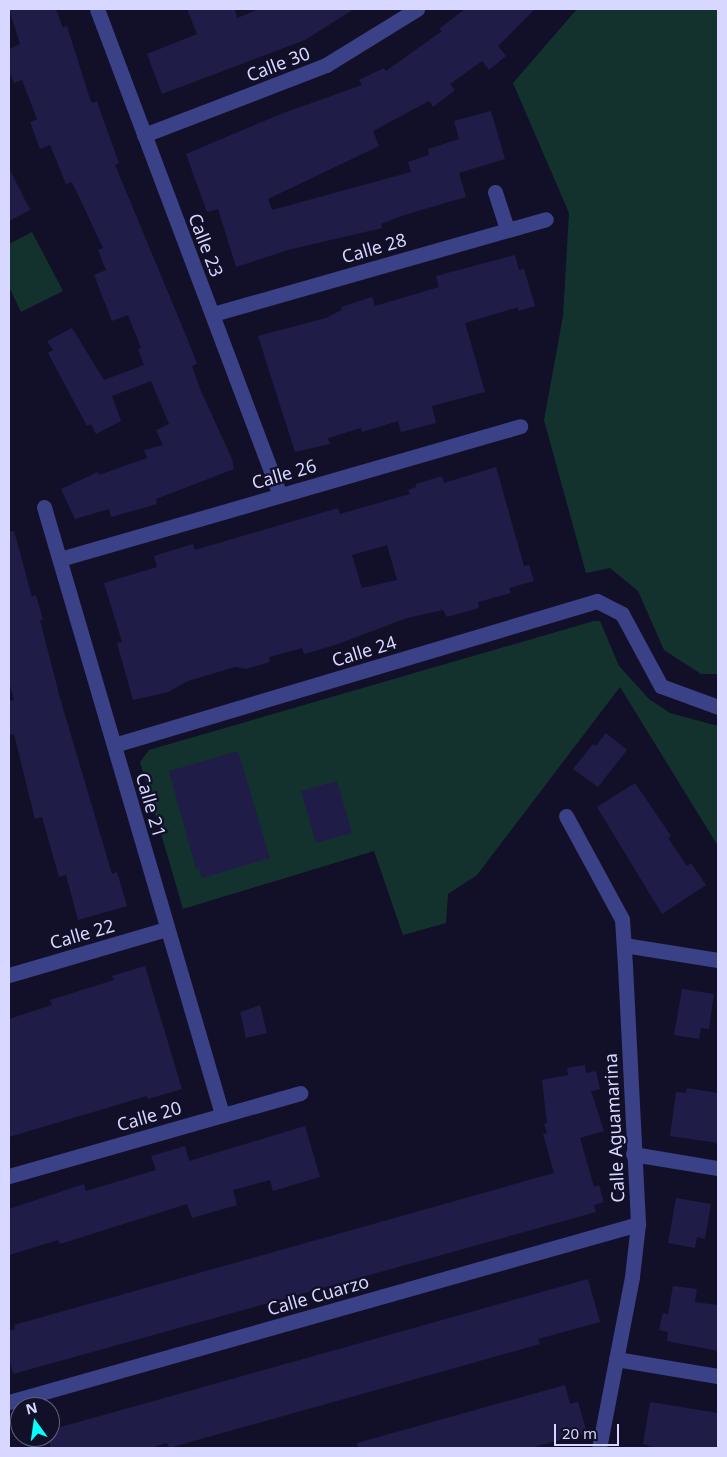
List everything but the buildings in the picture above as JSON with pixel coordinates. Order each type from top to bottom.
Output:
[{"type":"street","name":"Calle 23","points":[[97,9],[280,495]]},
{"type":"street","name":"Calle 30","points":[[144,136],[326,65],[417,9]]},
{"type":"street","points":[[495,192],[507,229]]},
{"type":"street","name":"Calle 28","points":[[213,314],[546,219]]},
{"type":"street","name":"Calle 26","points":[[60,559],[520,426]]},
{"type":"street","name":"Calle 21","points":[[44,507],[166,929],[222,1114]]},
{"type":"street","name":"Calle 24","points":[[114,745],[597,601],[622,614],[662,686],[718,707]]},
{"type":"street","name":"Calle Aguamarina","points":[[566,816],[622,919],[624,945],[638,1224],[599,1448]]},
{"type":"street","name":"Calle 22","points":[[9,975],[166,929]]},
{"type":"street","points":[[624,945],[718,960]]},
{"type":"street","name":"Calle 20","points":[[9,1176],[300,1093]]},
{"type":"street","points":[[633,1154],[718,1168]]},
{"type":"street","name":"Calle Cuarzo","points":[[9,1402],[638,1224]]},
{"type":"street","points":[[616,1359],[718,1376]]},
{"type":"green space","points":[[577,9],[718,9],[718,674],[701,674],[664,650],[638,591],[610,568],[586,573],[544,420],[563,316],[569,213],[513,83]]},
{"type":"green space","points":[[32,232],[63,291],[21,312],[9,287],[9,244]]},
{"type":"green space","points":[[594,621],[600,621],[619,666],[649,699],[670,713],[718,726],[718,846],[620,687],[477,875],[448,894],[446,923],[403,935],[374,851],[183,909],[140,762],[149,750]]}]
